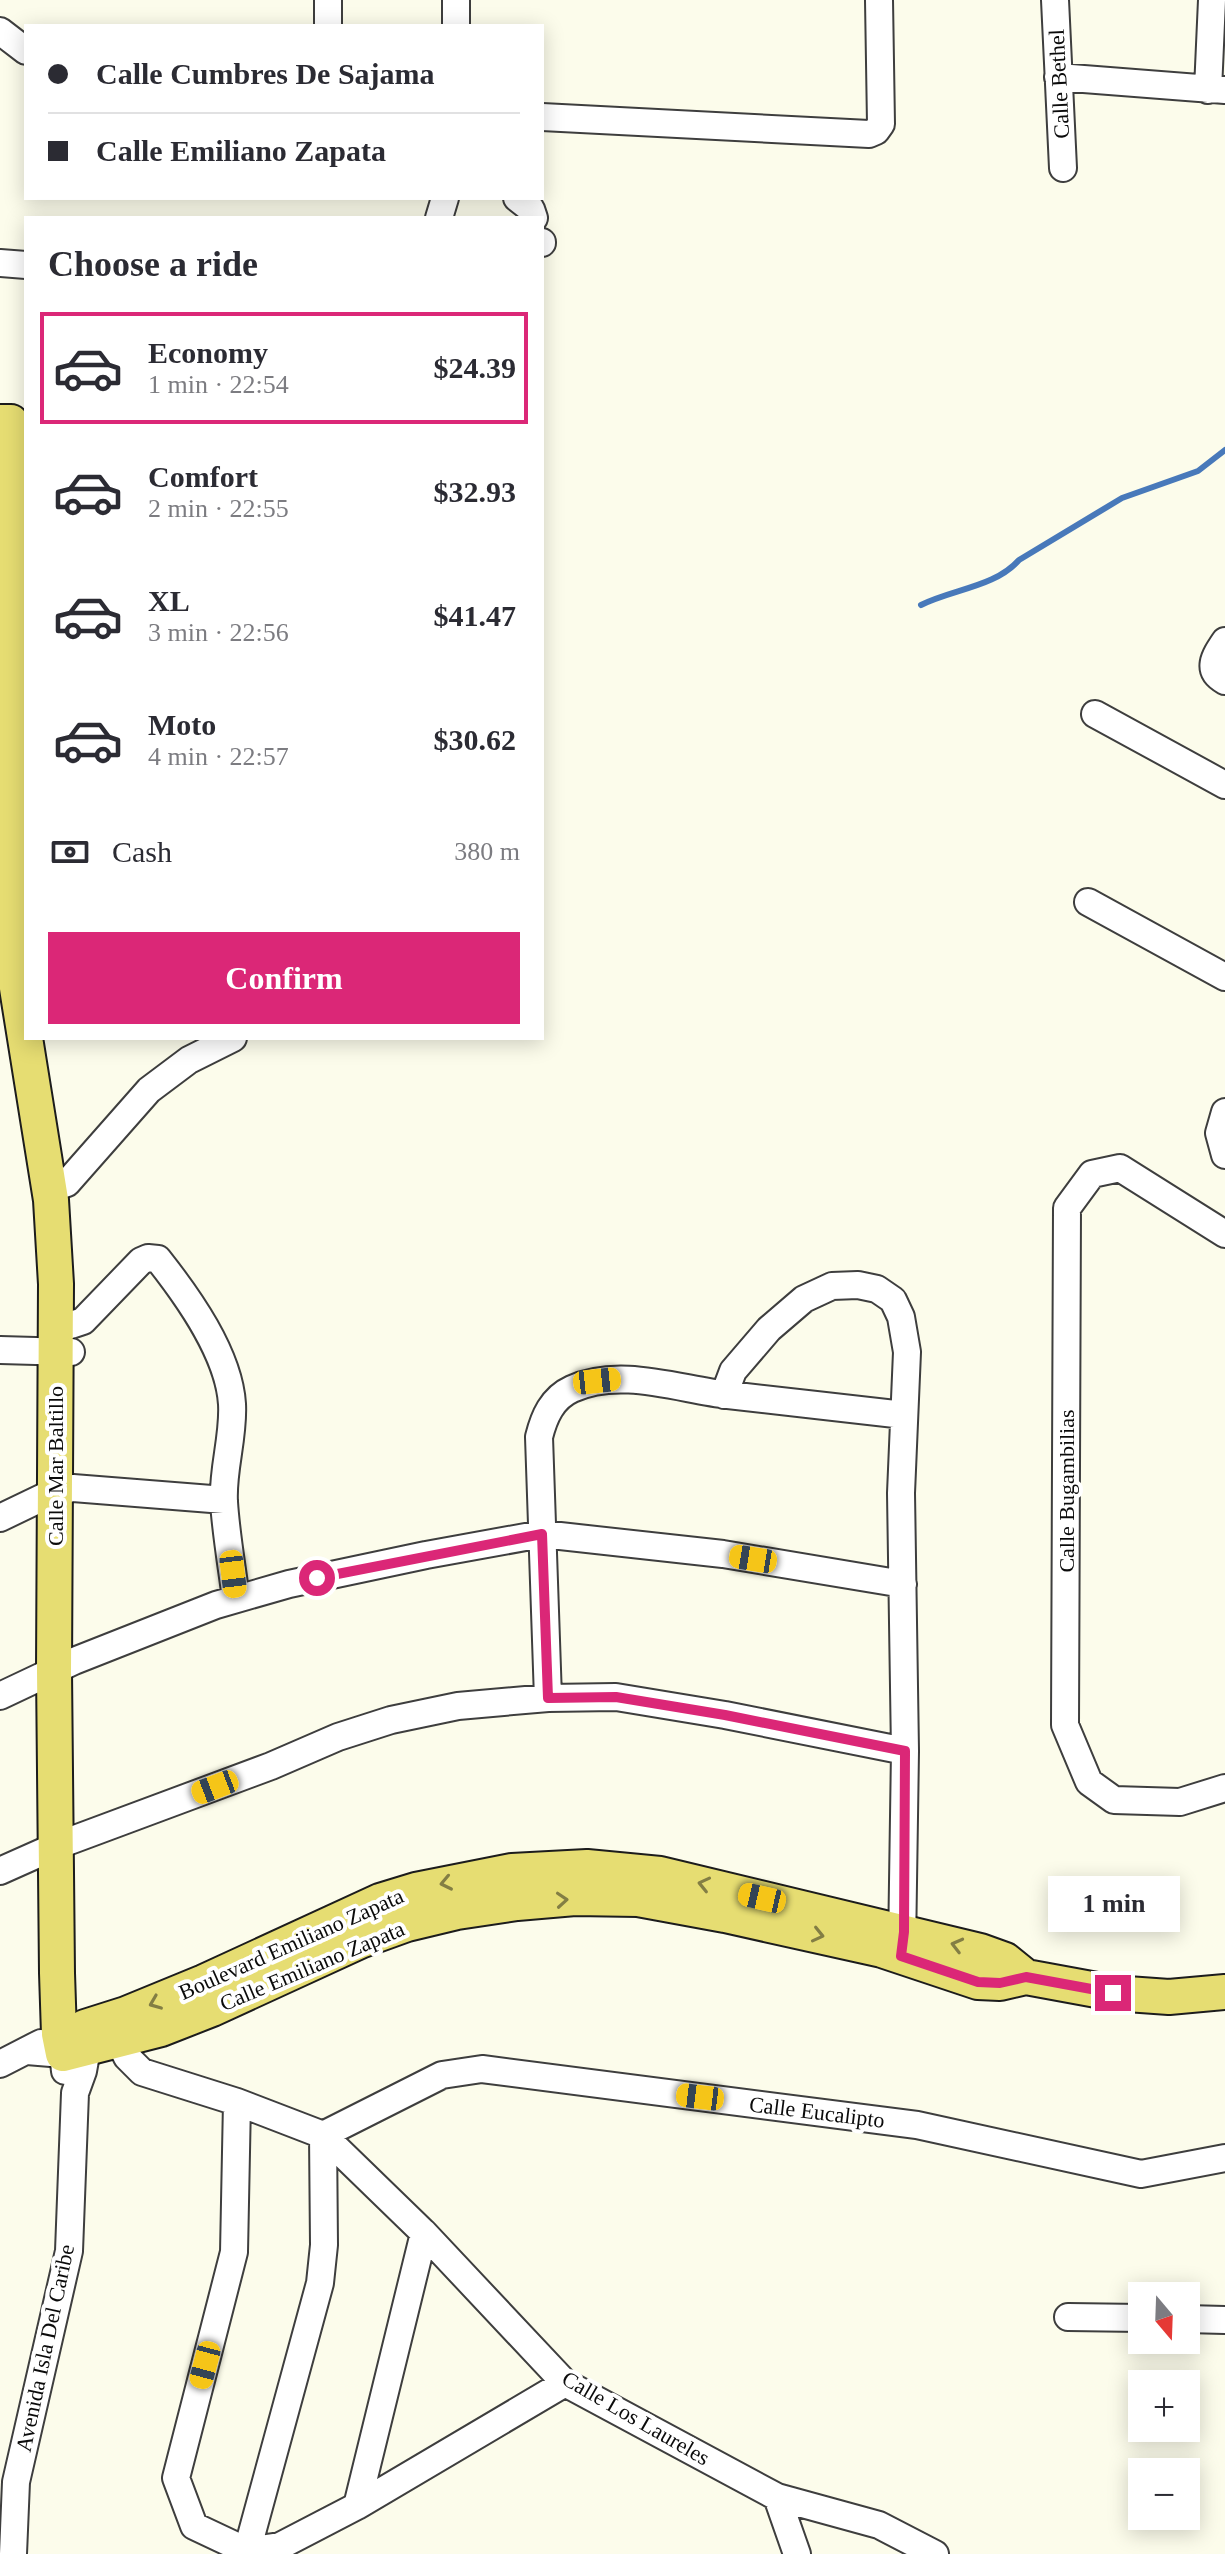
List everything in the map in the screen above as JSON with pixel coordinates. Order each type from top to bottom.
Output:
[{"type":"main road","points":[[12,422],[6,830],[24,931]]},
{"type":"main road","name":"Calle Mar Baltillo","points":[[0,882],[24,1008]]},
{"type":"main road","name":"Calle Mar Baltillo","points":[[30,1040],[58,1186]]},
{"type":"main road","name":"Calle Mar Baltillo","points":[[43,1040],[58,1186],[56,1284],[63,1339],[66,1843],[87,2037]]},
{"type":"main road","name":"Calle Emiliano Zapata","points":[[87,2037],[161,2029],[360,1941],[407,1924],[457,1912],[575,1898],[638,1899],[882,1950],[902,1944],[978,1982],[1000,1983],[1026,1977],[1113,1993],[1169,1997],[1225,1992]]},
{"type":"street","points":[[328,0],[328,24]]},
{"type":"street","points":[[456,0],[456,24]]},
{"type":"street","points":[[544,117],[869,134],[881,124],[879,0]]},
{"type":"street","name":"Calle Bethel","points":[[1055,0],[1063,168]]},
{"type":"street","points":[[1058,77],[1217,90],[1212,0]]},
{"type":"street","points":[[0,31],[24,49]]},
{"type":"street","points":[[520,200],[531,209],[533,216]]},
{"type":"street","points":[[0,263],[24,265]]},
{"type":"street","points":[[1219,675],[1215,656],[1225,641]]},
{"type":"street","points":[[1095,714],[1225,785]]},
{"type":"street","points":[[1088,902],[1225,977]]},
{"type":"street","points":[[58,1186],[149,1090],[189,1060],[203,1045],[224,1040]]},
{"type":"street","points":[[1225,1112],[1219,1133],[1225,1155]]},
{"type":"street","name":"Calle Bugambilias","points":[[1225,1234],[1120,1168],[1092,1174],[1067,1208],[1065,1725],[1089,1782],[1114,1800],[1180,1802],[1225,1788]]},
{"type":"street","points":[[0,1350],[63,1339],[95,1311],[141,1261],[158,1259],[186,1294],[219,1357],[228,1383],[232,1405],[224,1500],[236,1599]]},
{"type":"street","points":[[724,1395],[733,1371],[769,1329],[804,1299],[832,1286],[858,1285],[877,1289],[893,1300],[901,1317],[907,1352],[901,1493],[905,1751],[902,1944]]},
{"type":"street","points":[[548,1698],[539,1437],[544,1418],[554,1401],[571,1389],[597,1381],[626,1379],[724,1395],[904,1415]]},
{"type":"street","points":[[0,1518],[64,1490],[224,1500]]},
{"type":"street","points":[[0,1696],[64,1666],[236,1599],[289,1584],[542,1534],[723,1554],[903,1584]]},
{"type":"street","points":[[0,1871],[338,1737],[391,1720],[458,1706],[548,1698],[616,1697],[905,1751]]},
{"type":"street","points":[[0,2064],[27,2051],[87,2037],[142,2072],[237,2102],[323,2135],[324,2245],[320,2283],[247,2551]]},
{"type":"street","name":"Avenida Isla Del Caribe","points":[[13,2554],[16,2482],[69,2251],[75,2093],[65,2072],[87,2037]]},
{"type":"street","name":"Calle Eucalipto","points":[[323,2135],[442,2075],[482,2069],[917,2125],[1141,2174],[1225,2158]]},
{"type":"street","points":[[237,2102],[234,2252],[176,2478],[194,2526],[247,2551],[280,2546],[357,2506],[565,2383]]},
{"type":"street","name":"Calle Los Laureles","points":[[323,2135],[424,2233],[565,2383],[777,2497],[879,2525],[935,2554]]},
{"type":"street","points":[[357,2506],[424,2233]]},
{"type":"street","points":[[1068,2317],[1128,2318]]},
{"type":"street","points":[[1200,2319],[1225,2320]]},
{"type":"street","points":[[777,2497],[797,2554]]},
{"type":"waterway","points":[[921,605],[998,576],[1122,498],[1198,471],[1225,450]]},
{"type":"route","points":[[317,1578],[542,1534],[548,1698],[616,1697],[905,1751],[904,1932],[901,1956],[978,1982],[1000,1983],[1026,1977],[1113,1993]]}]
